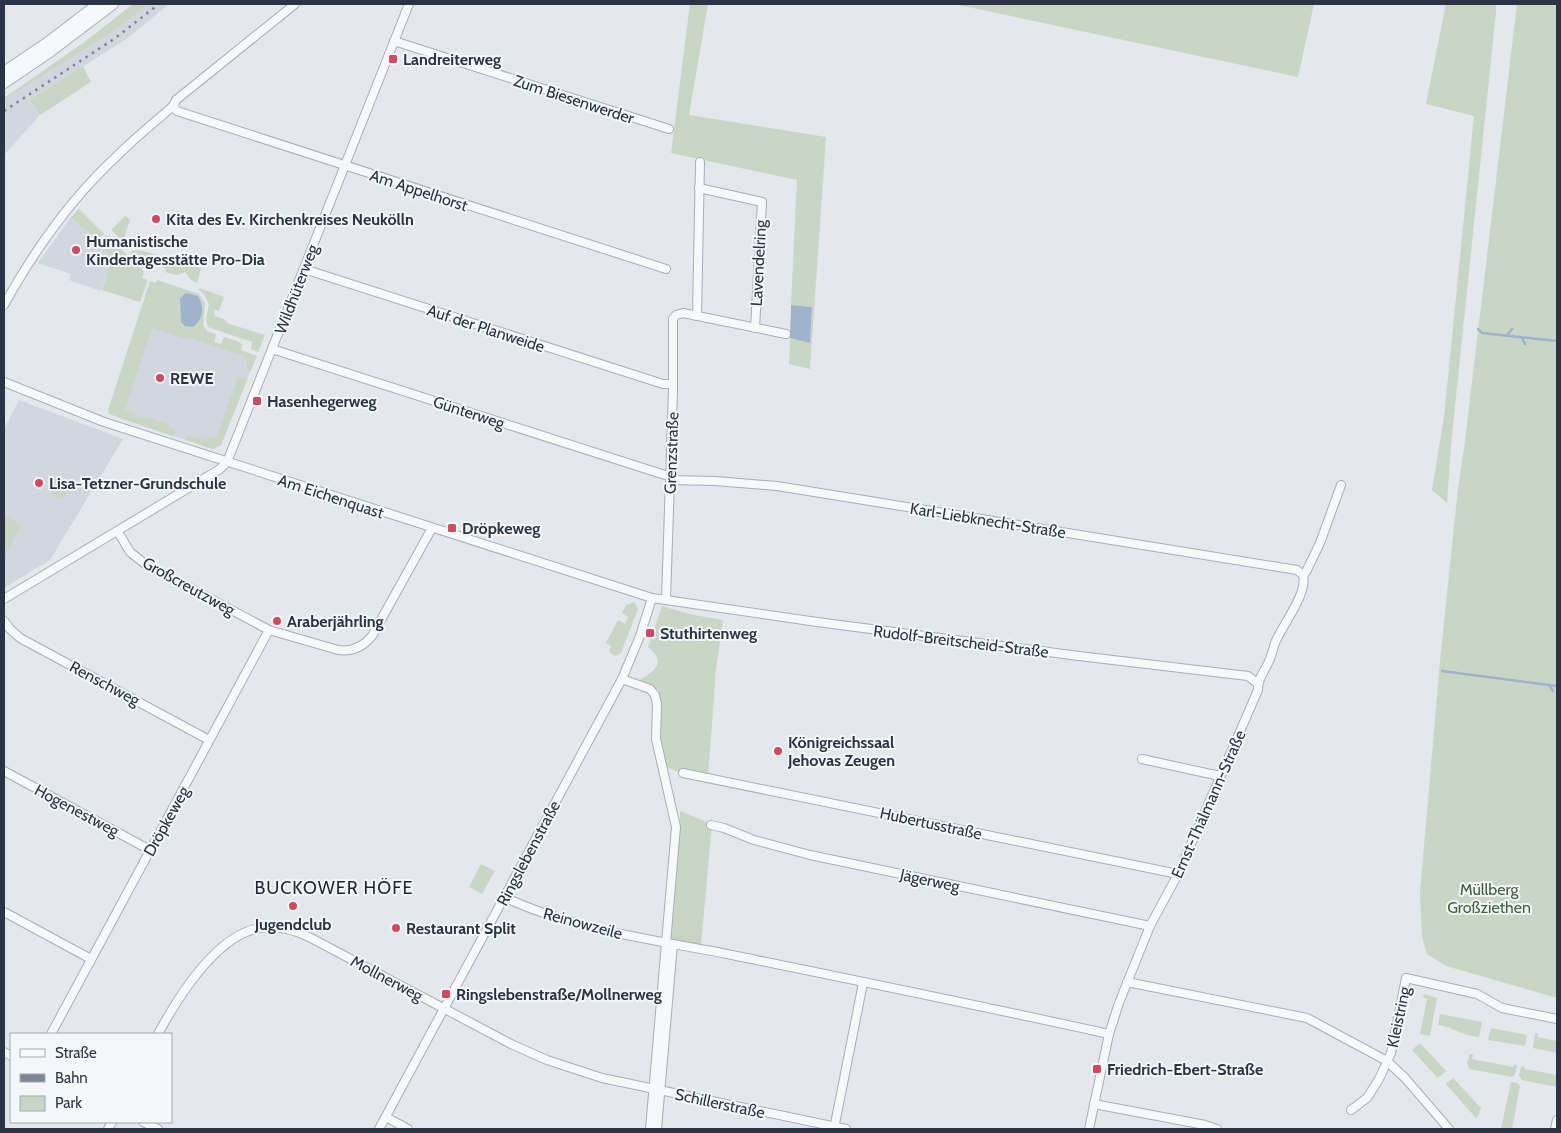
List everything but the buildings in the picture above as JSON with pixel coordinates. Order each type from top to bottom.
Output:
[{"type":"street","points":[[4,72],[54,38],[98,4]]},
{"type":"street","points":[[4,83],[51,51],[113,4]]},
{"type":"street","points":[[4,305],[36,252],[74,202],[118,154],[173,106],[176,100],[294,4]]},
{"type":"street","name":"Wildhüterweg","points":[[227,462],[409,4]]},
{"type":"street","name":"Zum Biesenwerder","points":[[394,41],[669,129]]},
{"type":"street","name":"Am Appelhorst","points":[[173,106],[177,111],[666,269]]},
{"type":"street","points":[[697,316],[700,162]]},
{"type":"street","name":"Lavendelring","points":[[699,188],[762,202],[755,328]]},
{"type":"street","name":"Auf der Planweide","points":[[304,269],[663,384],[668,384]]},
{"type":"street","name":"Lavendelring","points":[[683,313],[786,334]]},
{"type":"street","name":"Grenzstraße","points":[[664,599],[673,390],[672,324],[676,315],[683,313]]},
{"type":"street","name":"Günterweg","points":[[272,349],[668,477]]},
{"type":"street","name":"Am Eichenquast","points":[[4,382],[104,422],[652,598],[664,599]]},
{"type":"street","points":[[4,599],[118,532],[220,469],[227,462]]},
{"type":"street","name":"Karl-Liebknecht-Straße","points":[[668,477],[777,486],[1297,570],[1303,575]]},
{"type":"street","name":"Ernst-Thälmann-Straße","points":[[1089,1129],[1108,1034],[1127,982],[1150,926],[1178,874],[1258,690],[1257,683],[1270,660],[1275,642],[1296,603],[1304,581],[1303,575],[1320,543],[1341,485]]},
{"type":"street","points":[[269,630],[328,648],[344,651],[358,648],[372,636],[432,528]]},
{"type":"street","name":"Großcreutzweg","points":[[118,532],[130,552],[145,564],[269,630]]},
{"type":"street","name":"Ringslebenstraße","points":[[379,1129],[622,679],[640,636],[652,598]]},
{"type":"street","name":"Rudolf-Breitscheid-Straße","points":[[664,599],[718,609],[808,621],[1248,676],[1257,683]]},
{"type":"street","name":"Renschweg","points":[[4,621],[20,638],[210,740]]},
{"type":"street","name":"Dröpkeweg","points":[[52,1033],[269,630]]},
{"type":"street","points":[[622,679],[650,689],[655,695],[656,739],[676,827],[669,944],[656,1090],[650,1129]]},
{"type":"street","points":[[1142,759],[1220,776]]},
{"type":"street","name":"Hogenestweg","points":[[4,771],[150,850]]},
{"type":"street","name":"Hubertusstraße","points":[[683,773],[1178,874]]},
{"type":"street","name":"Jägerweg","points":[[711,825],[754,840],[810,855],[1150,926]]},
{"type":"street","name":"Reinowzeile","points":[[504,897],[552,916],[669,944]]},
{"type":"street","points":[[4,912],[91,959]]},
{"type":"street","name":"Mollnerweg","points":[[159,1033],[187,986],[211,959],[237,937],[254,929],[268,926],[289,929],[311,938],[511,1044],[547,1060],[602,1078],[656,1090]]},
{"type":"street","points":[[669,944],[863,982],[1108,1034]]},
{"type":"street","name":"Kleistring","points":[[1351,1110],[1366,1098],[1379,1079],[1387,1061],[1392,1047],[1406,978],[1477,994],[1502,1008],[1557,1019]]},
{"type":"street","points":[[834,1128],[863,982]]},
{"type":"street","points":[[1127,982],[1307,1018],[1387,1061],[1405,1078],[1449,1129]]},
{"type":"street","points":[[656,1090],[657,1129]]},
{"type":"street","name":"Schillerstraße","points":[[656,1090],[846,1129]]},
{"type":"street","points":[[1094,1104],[1206,1125],[1217,1129]]},
{"type":"street","points":[[386,1117],[408,1129]]},
{"type":"street","points":[[1555,1129],[1557,1120]]},
{"type":"street","points":[[145,1123],[158,1129]]},
{"type":"shaded area","points":[[149,4],[169,4],[128,38],[29,100],[40,115],[4,155],[4,100],[120,27]]},
{"type":"shaded area","name":"Humanistische Kindertagesstätte Pro-Dia","points":[[71,217],[112,257],[101,291],[69,280],[71,274],[38,263]]},
{"type":"shaded area","points":[[149,325],[255,359],[221,445],[213,449],[119,418]]},
{"type":"shaded area","points":[[19,400],[123,439],[50,560],[4,588],[4,429]]},
{"type":"green space","points":[[133,4],[149,4],[120,27],[4,100],[4,98],[86,41]]},
{"type":"green space","points":[[690,4],[708,4],[689,115],[826,137],[810,369],[789,364],[790,338],[810,342],[812,307],[791,305],[797,180],[671,153]]},
{"type":"green space","points":[[954,4],[1314,4],[1298,77]]},
{"type":"green space","points":[[1446,4],[1496,4],[1451,445],[1447,503],[1432,490],[1444,417],[1474,116],[1426,104]]},
{"type":"green space","name":"Müllberg Großziethen","points":[[1517,4],[1557,4],[1557,998],[1446,966],[1427,954],[1422,937],[1420,892],[1440,661],[1458,488]]},
{"type":"green space","points":[[83,66],[91,82],[40,115],[29,100]]},
{"type":"green space","points":[[79,209],[104,234],[96,241],[71,217]]},
{"type":"green space","points":[[125,216],[130,220],[123,241],[111,230]]},
{"type":"green space","points":[[107,235],[144,272],[142,278],[148,280],[140,302],[102,290],[112,257],[99,244]]},
{"type":"green space","points":[[135,250],[201,268],[197,283],[190,279],[185,272],[177,275],[165,272],[166,269],[162,267],[163,265],[152,256],[151,265],[144,266],[129,252]]},
{"type":"green space","points":[[157,280],[199,294],[205,303],[203,325],[207,331],[216,334],[214,342],[221,344],[224,337],[237,341],[242,344],[241,350],[257,356],[251,370],[249,370],[246,367],[247,360],[244,359],[244,356],[152,328],[125,410],[141,418],[142,416],[170,425],[169,428],[176,432],[174,436],[109,414],[108,410],[150,281],[156,283]]},
{"type":"green space","points":[[199,288],[224,297],[219,311],[214,310],[215,316],[224,319],[227,323],[265,335],[258,352],[251,349],[252,342],[208,327],[206,319],[209,304]]},
{"type":"green space","points":[[238,377],[247,380],[221,445],[213,449],[186,440],[188,435],[204,440],[208,437],[216,439]]},
{"type":"green space","points":[[72,478],[76,484],[72,491],[62,499],[52,494],[55,486]]},
{"type":"green space","points":[[4,515],[21,525],[6,554],[4,553]]},
{"type":"green space","points":[[634,602],[638,609],[621,653],[616,656],[610,653],[611,646],[606,643],[618,620],[625,624],[628,617],[622,613],[626,605]]},
{"type":"green space","points":[[662,606],[689,614],[723,620],[716,670],[708,777],[681,773],[663,766],[658,743],[659,690],[640,683],[639,680],[650,674],[657,666],[657,657],[648,647]]},
{"type":"green space","points":[[680,811],[712,824],[701,945],[668,937],[680,831]]},
{"type":"green space","points":[[481,864],[495,871],[482,894],[469,887]]},
{"type":"green space","points":[[1424,994],[1437,998],[1430,1036],[1420,1034],[1427,999],[1423,997]]},
{"type":"green space","points":[[1440,1014],[1482,1022],[1479,1037],[1438,1025]]},
{"type":"green space","points":[[1491,1028],[1527,1035],[1525,1046],[1488,1040]]},
{"type":"green space","points":[[1535,1033],[1538,1033],[1537,1037],[1557,1041],[1557,1053],[1533,1048]]},
{"type":"green space","points":[[1420,1043],[1446,1071],[1438,1078],[1412,1050]]},
{"type":"green space","points":[[1470,1054],[1473,1054],[1472,1059],[1513,1067],[1517,1065],[1515,1074],[1512,1077],[1469,1069],[1467,1062]]},
{"type":"green space","points":[[1521,1066],[1525,1067],[1525,1069],[1557,1075],[1557,1087],[1522,1080],[1519,1076]]},
{"type":"green space","points":[[1453,1078],[1481,1108],[1476,1118],[1446,1084]]},
{"type":"green space","points":[[1511,1082],[1518,1083],[1520,1086],[1512,1129],[1501,1129]]},
{"type":"water","points":[[186,293],[198,296],[201,304],[201,317],[193,327],[185,326],[181,322],[180,298]]},
{"type":"water","points":[[791,305],[812,307],[810,343],[790,338]]},
{"type":"waterway","points":[[1478,329],[1482,333],[1557,341]]},
{"type":"waterway","points":[[1507,335],[1512,329]]},
{"type":"waterway","points":[[1522,337],[1525,344]]},
{"type":"waterway","points":[[1442,671],[1557,686]]},
{"type":"waterway","points":[[1549,685],[1553,691]]},
{"type":"railway","points":[[4,111],[114,39],[159,4]]},
{"type":"place","name":"Landreiterweg","points":[[393,59]]},
{"type":"place","name":"Kita des Ev. Kirchenkreises Neukölln","points":[[156,219]]},
{"type":"place","name":"Humanistische Kindertagesstätte Pro-Dia","points":[[76,250]]},
{"type":"place","name":"REWE","points":[[160,378]]},
{"type":"place","name":"Hasenhegerweg","points":[[257,401]]},
{"type":"place","name":"Lisa-Tetzner-Grundschule","points":[[39,483]]},
{"type":"place","name":"Dröpkeweg","points":[[452,528]]},
{"type":"place","name":"Araberjährling","points":[[277,621]]},
{"type":"place","name":"Stuthirtenweg","points":[[650,633]]},
{"type":"place","name":"Königreichssaal Jehovas Zeugen","points":[[778,751]]},
{"type":"place","name":"Jugendclub","points":[[293,906]]},
{"type":"place","name":"Restaurant Split","points":[[396,928]]},
{"type":"place","name":"Ringslebenstraße/Mollnerweg","points":[[446,994]]},
{"type":"place","name":"Friedrich-Ebert-Straße","points":[[1097,1069]]},
{"type":"district","name":"BUCKOWER HÖFE","points":[[334,888]]}]
